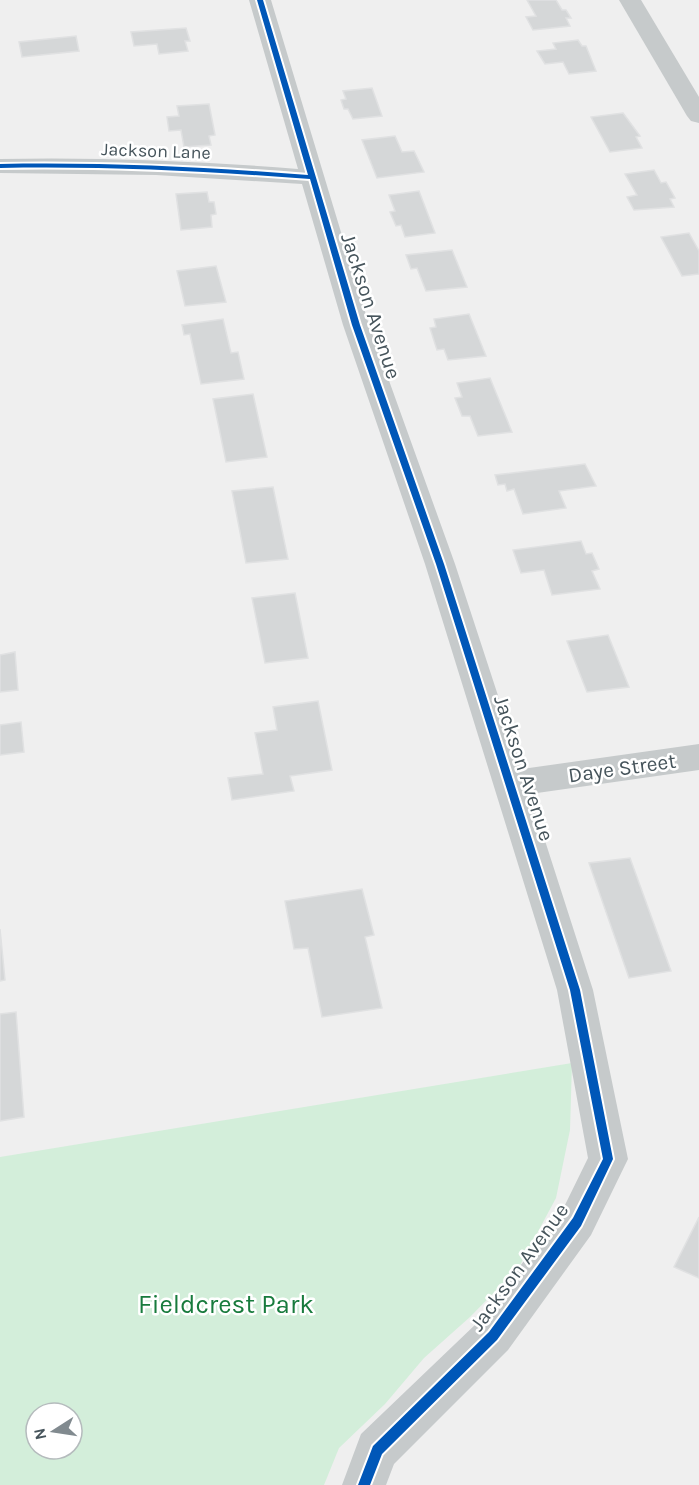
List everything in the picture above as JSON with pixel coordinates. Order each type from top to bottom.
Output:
[{"type":"street","name":"Jackson Avenue","points":[[260,0],[356,325],[440,564],[575,990],[608,1159],[577,1222],[494,1336],[376,1450],[364,1485]]},
{"type":"street","points":[[630,0],[699,116]]},
{"type":"street","name":"Jackson Lane","points":[[0,166],[195,168],[311,177]]},
{"type":"street","name":"Daye Street","points":[[510,784],[699,757]]},
{"type":"green space","name":"Fieldcrest Park","points":[[572,1063],[570,1130],[556,1198],[519,1267],[470,1317],[424,1358],[385,1404],[339,1448],[324,1485],[0,1485],[0,1157]]},
{"type":"building","points":[[527,0],[556,0],[571,18],[566,18],[570,26],[533,30],[526,17],[536,16]]},
{"type":"building","points":[[186,28],[190,41],[185,41],[188,51],[159,54],[157,44],[134,46],[131,32]]},
{"type":"building","points":[[76,36],[79,51],[22,57],[19,42]]},
{"type":"building","points":[[578,40],[582,46],[586,46],[596,71],[569,74],[563,62],[545,64],[537,51],[556,49],[553,43]]},
{"type":"building","points":[[372,88],[382,116],[353,119],[348,109],[344,109],[341,100],[346,99],[343,91]]},
{"type":"building","points":[[209,104],[215,135],[209,136],[211,145],[184,147],[181,130],[169,131],[167,117],[179,116],[177,106]]},
{"type":"building","points":[[623,113],[640,136],[636,137],[642,148],[610,152],[591,117]]},
{"type":"building","points":[[395,136],[402,152],[414,151],[424,172],[377,178],[362,140]]},
{"type":"building","points":[[654,170],[661,183],[666,182],[675,198],[670,199],[674,207],[634,210],[627,197],[637,195],[625,174]]},
{"type":"building","points":[[419,191],[435,233],[405,237],[401,225],[396,226],[390,212],[395,211],[389,195]]},
{"type":"building","points":[[207,192],[209,202],[214,202],[216,214],[211,215],[212,227],[181,230],[176,194]]},
{"type":"building","points":[[689,233],[699,251],[699,274],[682,276],[661,237]]},
{"type":"building","points":[[452,250],[467,287],[426,291],[417,268],[411,269],[406,255]]},
{"type":"building","points":[[216,266],[226,302],[185,306],[177,271]]},
{"type":"building","points":[[469,314],[486,356],[448,360],[444,349],[437,350],[430,328],[436,327],[434,319]]},
{"type":"building","points":[[223,319],[231,353],[238,352],[244,379],[201,384],[190,334],[184,335],[182,325]]},
{"type":"building","points":[[490,378],[512,432],[478,436],[470,416],[462,416],[455,398],[462,397],[457,383]]},
{"type":"building","points":[[253,394],[267,457],[226,462],[213,399]]},
{"type":"building","points":[[585,464],[596,486],[559,491],[566,508],[523,514],[514,489],[507,491],[505,484],[498,485],[495,475]]},
{"type":"building","points":[[273,487],[288,559],[246,563],[232,491]]},
{"type":"building","points":[[581,541],[586,554],[592,553],[599,569],[592,571],[600,589],[552,595],[544,570],[521,573],[513,550]]},
{"type":"building","points":[[295,593],[308,658],[265,663],[252,598]]},
{"type":"building","points":[[608,635],[629,687],[587,692],[567,641]]},
{"type":"building","points":[[15,652],[18,690],[0,692],[0,655]]},
{"type":"building","points":[[318,701],[332,770],[290,776],[294,791],[232,800],[228,778],[263,774],[255,733],[277,730],[273,707]]},
{"type":"building","points":[[21,722],[24,752],[0,755],[0,725]]},
{"type":"building","points":[[630,858],[671,971],[629,978],[589,863]]},
{"type":"building","points":[[362,889],[374,935],[365,937],[382,1008],[322,1017],[308,948],[294,949],[285,901]]},
{"type":"building","points":[[0,929],[5,980],[0,981]]},
{"type":"building","points":[[16,1012],[24,1117],[0,1121],[0,1014]]},
{"type":"building","points":[[699,1217],[699,1278],[674,1267]]},
{"type":"cycle path","points":[[260,0],[356,325],[440,564],[575,990],[608,1159],[577,1222],[493,1336],[377,1450],[364,1485]]},
{"type":"cycle path","points":[[0,166],[156,167],[311,177]]}]
